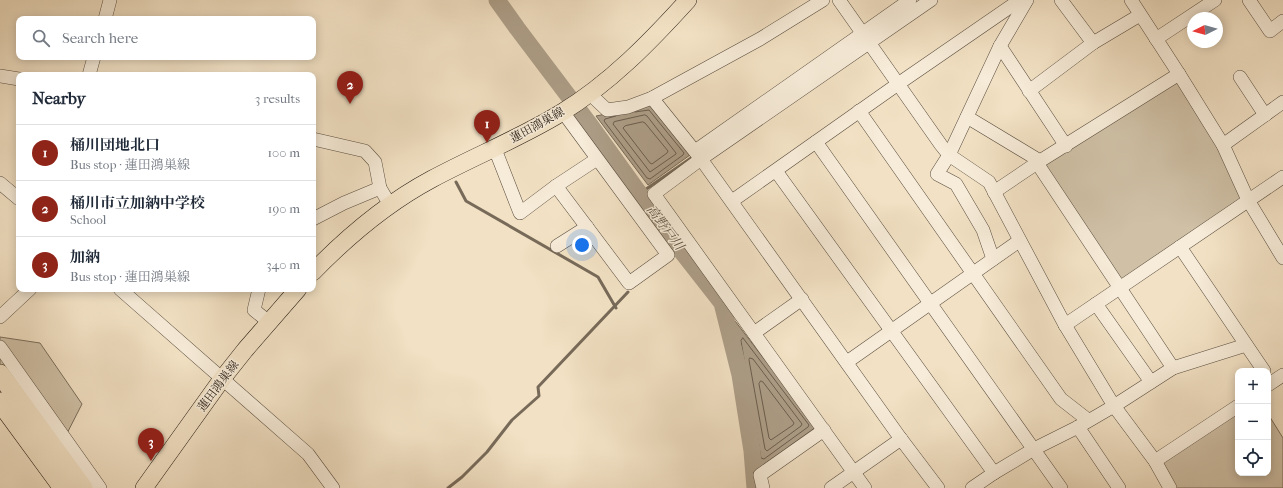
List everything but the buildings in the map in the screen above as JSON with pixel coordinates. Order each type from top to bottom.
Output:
[{"type":"highway","points":[[0,374],[83,488]]},
{"type":"highway","points":[[0,402],[63,488]]},
{"type":"main road","name":"蓮田鴻巣線","points":[[316,269],[349,237],[390,205],[431,180],[563,112],[613,75],[635,56],[688,0]]},
{"type":"main road","name":"蓮田鴻巣線","points":[[144,488],[222,379],[295,292]]},
{"type":"street","points":[[106,16],[110,0]]},
{"type":"street","points":[[589,93],[607,110],[628,107],[652,98],[760,39],[823,0]]},
{"type":"street","points":[[839,0],[949,155],[989,182],[1065,325],[1114,406],[1155,461],[1170,488]]},
{"type":"street","points":[[866,38],[910,0]]},
{"type":"street","points":[[865,488],[654,194],[698,155],[866,38],[931,0]]},
{"type":"street","points":[[732,201],[1020,0]]},
{"type":"street","points":[[993,259],[983,230],[956,184],[937,174],[949,155],[1000,46],[1027,0]]},
{"type":"street","points":[[1061,0],[1093,43]]},
{"type":"street","points":[[1131,0],[1223,145],[1248,200],[1281,251]]},
{"type":"street","points":[[1156,39],[1215,0]]},
{"type":"street","points":[[1249,0],[1270,30],[1283,21]]},
{"type":"street","points":[[1029,91],[1093,43],[1140,15]]},
{"type":"street","points":[[1000,46],[1066,146]]},
{"type":"street","points":[[90,72],[93,60]]},
{"type":"street","points":[[994,192],[1179,74]]},
{"type":"street","points":[[0,76],[16,79]]},
{"type":"street","points":[[1240,77],[1265,115]]},
{"type":"street","points":[[652,98],[698,155],[732,201],[901,439],[938,488]]},
{"type":"street","points":[[1223,145],[1283,102]]},
{"type":"street","points":[[859,111],[1062,399],[1083,424],[1119,488]]},
{"type":"street","points":[[556,186],[629,283],[668,255],[563,112]]},
{"type":"street","points":[[967,117],[1039,162],[1173,368]]},
{"type":"street","points":[[316,139],[365,151],[376,162],[380,188],[390,205]]},
{"type":"street","points":[[816,142],[1061,488]]},
{"type":"street","points":[[495,148],[520,213],[556,186],[597,159]]},
{"type":"street","points":[[776,171],[994,473]]},
{"type":"street","points":[[1065,325],[1283,177]]},
{"type":"street","points":[[0,183],[16,197]]},
{"type":"street","points":[[316,217],[344,203],[380,188]]},
{"type":"street","points":[[557,246],[587,227]]},
{"type":"street","points":[[847,362],[1020,241]]},
{"type":"street","points":[[1180,247],[1262,368]]},
{"type":"street","points":[[0,317],[27,292]]},
{"type":"street","points":[[123,292],[308,454],[333,488]]},
{"type":"street","points":[[258,292],[254,310],[269,322]]},
{"type":"street","points":[[754,333],[802,299]]},
{"type":"street","points":[[1096,304],[1151,382]]},
{"type":"street","points":[[972,488],[1034,449],[1114,406],[1173,368],[1246,345]]},
{"type":"street","points":[[0,347],[100,488]]},
{"type":"street","points":[[1271,381],[1283,375]]},
{"type":"street","points":[[1155,461],[1235,408]]},
{"type":"street","points":[[763,488],[760,475],[824,430]]},
{"type":"street","points":[[831,488],[901,439]]},
{"type":"shaded area","points":[[1179,74],[1248,200],[1120,288],[1037,163]]},
{"type":"shaded area","points":[[0,337],[40,343],[82,404],[58,451],[0,397]]},
{"type":"shaded area","points":[[1235,408],[1235,476],[1271,476],[1271,419],[1283,438],[1283,488],[1170,488],[1155,461]]},
{"type":"water","points":[[650,105],[690,155],[648,185],[596,116]]},
{"type":"water","points":[[732,317],[816,427],[759,468]]},
{"type":"waterway","name":"高野戸川","points":[[497,0],[588,122],[675,243],[722,303],[740,375],[752,451],[755,488]]},
{"type":"waterway","points":[[639,194],[694,156]]},
{"type":"waterway","points":[[456,182],[466,201],[598,277],[616,308]]},
{"type":"waterway","points":[[448,488],[462,477],[487,452],[512,420],[539,396],[538,387],[628,292]]},
{"type":"place","name":"桶川市立加納中学校","points":[[350,104]]},
{"type":"place","name":"桶川団地北口","points":[[487,143]]},
{"type":"place","name":"加納","points":[[151,461]]}]
